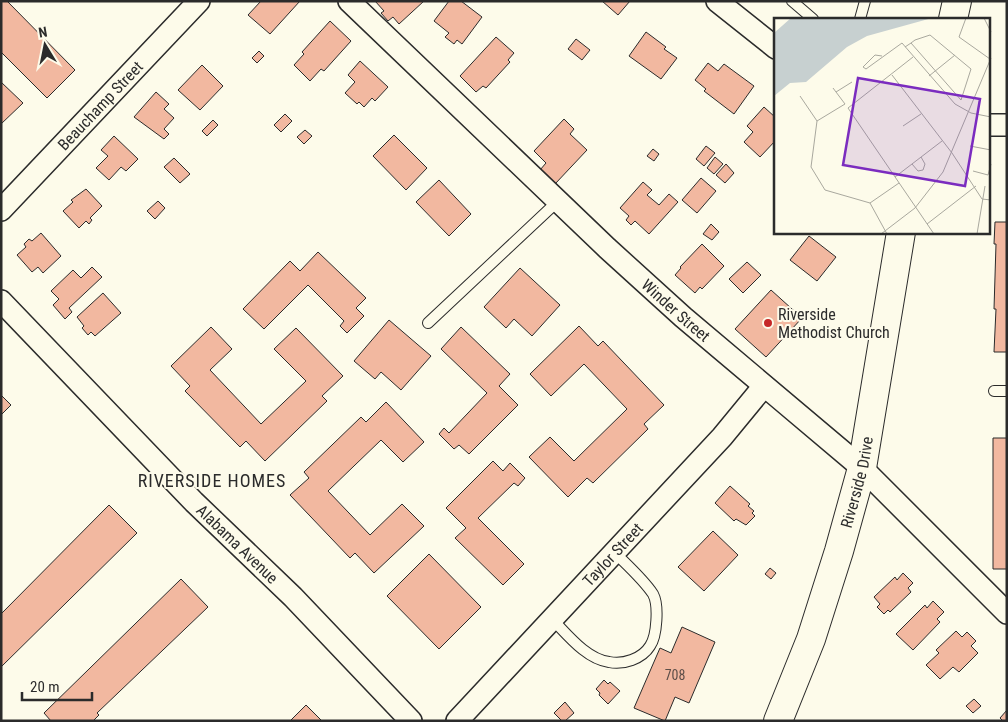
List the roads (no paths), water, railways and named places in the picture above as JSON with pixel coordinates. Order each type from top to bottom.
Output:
[{"type":"street","name":"Beauchamp Street","points":[[1,210],[199,1]]},
{"type":"street","name":"Winder Street","points":[[349,1],[682,317],[862,468],[1007,613]]},
{"type":"street","points":[[717,1],[774,46]]},
{"type":"street","points":[[953,18],[957,1]]},
{"type":"street","points":[[990,125],[1007,125]]},
{"type":"street","name":"Riverside Drive","points":[[778,721],[811,639],[839,551],[862,468],[901,234]]},
{"type":"street","name":"Alabama Avenue","points":[[1,301],[194,502],[293,597],[412,721]]},
{"type":"street","name":"Taylor Street","points":[[457,721],[722,437],[764,386]]},
{"type":"lane","points":[[792,1],[812,18]]},
{"type":"lane","points":[[860,18],[864,1]]},
{"type":"lane","points":[[428,323],[558,201]]},
{"type":"lane","points":[[994,391],[1007,391]]},
{"type":"lane","points":[[552,619],[588,652],[608,662],[624,663],[650,646],[657,612],[654,595],[614,552]]},
{"type":"place","name":"Riverside Methodist Church","points":[[768,323]]},
{"type":"district","name":"RIVERSIDE HOMES","points":[[212,480]]}]
